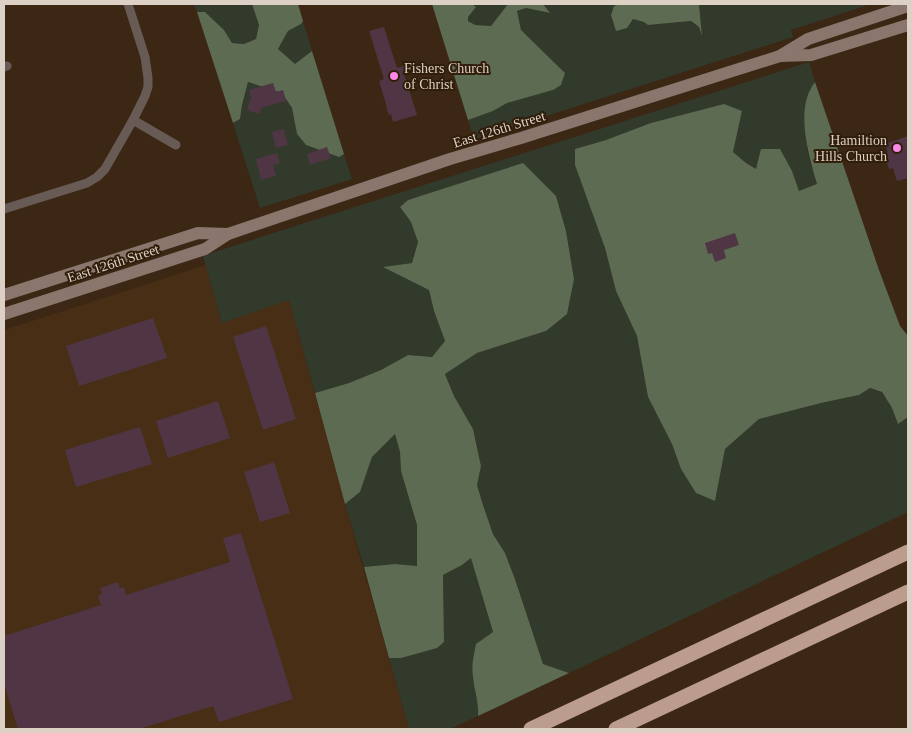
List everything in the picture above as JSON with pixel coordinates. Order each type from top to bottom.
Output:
[{"type":"highway","points":[[531,729],[908,552]]},
{"type":"highway","points":[[616,729],[908,592]]},
{"type":"main road","name":"East 126th Street","points":[[4,314],[205,249],[228,234],[450,160],[780,56],[808,39],[908,6]]},
{"type":"main road","name":"East 126th Street","points":[[780,56],[811,55],[908,25]]},
{"type":"main road","name":"East 126th Street","points":[[4,295],[198,233],[228,234]]},
{"type":"street","points":[[4,209],[87,183],[105,169],[145,96],[148,78],[145,57],[128,4]]},
{"type":"street","points":[[133,120],[176,145]]},
{"type":"shaded area","points":[[206,265],[222,323],[289,299],[409,729],[4,729],[4,330]]},
{"type":"green space","points":[[194,4],[252,4],[259,25],[256,39],[244,44],[232,43],[224,30],[205,12],[197,12]]},
{"type":"green space","points":[[252,4],[298,4],[303,21],[288,31],[278,49],[295,64],[312,51],[344,154],[339,157],[306,145],[297,134],[292,108],[282,93],[248,82],[240,119],[233,123],[197,12],[205,12],[224,30],[232,43],[244,44],[256,39],[259,25]]},
{"type":"green space","points":[[432,4],[472,4],[476,7],[468,17],[468,21],[475,25],[491,26],[508,4],[543,4],[550,13],[526,8],[517,11],[521,30],[565,73],[561,85],[553,90],[507,103],[493,111],[468,120]]},
{"type":"green space","points":[[472,4],[508,4],[491,26],[474,25],[468,21],[468,17],[476,7]]},
{"type":"green space","points":[[543,4],[621,4],[614,7],[611,15],[616,31],[633,19],[649,25],[691,21],[699,27],[702,34],[699,4],[871,4],[791,30],[793,37],[474,139],[468,120],[493,111],[507,103],[553,90],[565,73],[521,30],[517,11],[526,8],[549,13]]},
{"type":"green space","points":[[621,4],[699,4],[702,36],[699,27],[691,21],[648,25],[633,19],[627,28],[616,31],[611,15],[614,6]]},
{"type":"green space","points":[[303,21],[312,51],[295,65],[278,49],[288,31]]},
{"type":"green space","points":[[809,62],[815,82],[810,89],[807,149],[817,185],[799,191],[792,171],[757,170],[733,152],[742,111],[606,140],[575,149],[616,291],[637,336],[648,397],[672,444],[681,469],[696,493],[715,501],[725,449],[759,419],[859,395],[870,388],[881,392],[892,408],[898,424],[908,417],[908,512],[569,673],[543,664],[515,578],[505,553],[493,534],[477,485],[481,465],[473,429],[454,396],[445,373],[477,353],[546,331],[574,279],[566,231],[556,196],[523,164],[408,200],[400,207],[411,222],[418,242],[412,263],[384,267],[429,289],[434,311],[445,341],[432,357],[408,355],[381,370],[349,383],[315,393],[289,300],[222,323],[203,256]]},
{"type":"green space","points":[[248,82],[282,93],[292,108],[297,134],[306,145],[338,156],[344,154],[352,179],[260,208],[233,123],[240,119]]},
{"type":"green space","points":[[815,82],[879,270],[900,326],[908,336],[908,417],[898,424],[892,408],[882,392],[870,388],[859,395],[759,419],[725,449],[715,501],[696,493],[681,469],[672,444],[648,397],[637,336],[616,291],[605,248],[575,165],[575,149],[606,140],[651,123],[724,104],[742,111],[733,152],[756,169],[761,149],[780,149],[792,171],[799,191],[817,184],[807,146],[804,118],[805,105]]},
{"type":"green space","points":[[523,163],[556,196],[566,231],[574,279],[567,314],[546,331],[477,353],[445,374],[454,396],[473,429],[481,466],[477,485],[493,534],[505,553],[515,579],[543,664],[569,673],[478,716],[472,672],[476,644],[493,632],[471,558],[443,575],[444,642],[437,648],[401,658],[389,658],[364,567],[395,564],[417,566],[417,525],[401,471],[400,452],[395,434],[372,457],[360,492],[345,504],[315,393],[349,383],[381,370],[408,355],[432,357],[445,341],[434,311],[429,290],[383,267],[412,263],[418,242],[411,222],[400,207],[408,200]]},
{"type":"green space","points":[[395,434],[400,452],[401,471],[417,525],[417,566],[395,564],[364,567],[345,504],[360,492],[372,457]]},
{"type":"green space","points":[[471,557],[493,633],[475,693],[479,705],[478,716],[450,729],[409,729],[389,658],[401,658],[444,642],[443,575],[462,565]]},
{"type":"building","name":"Fishers Church of Christ","points":[[384,27],[397,68],[415,62],[418,69],[404,74],[417,115],[393,122],[391,114],[389,115],[386,107],[379,81],[384,79],[369,31]]},
{"type":"building","points":[[273,83],[276,92],[283,90],[286,101],[261,108],[259,114],[247,110],[251,97],[249,90]]},
{"type":"building","points":[[284,129],[288,145],[276,148],[272,132]]},
{"type":"building","name":"Hamiltion Hills Church","points":[[908,136],[908,178],[897,181],[893,168],[889,169],[884,154],[888,152],[885,144]]},
{"type":"building","points":[[327,147],[331,158],[310,165],[307,154]]},
{"type":"building","points":[[277,153],[280,163],[273,165],[276,176],[261,180],[256,159]]},
{"type":"building","points":[[735,233],[739,245],[724,250],[726,258],[715,262],[712,253],[708,254],[705,243]]},
{"type":"building","points":[[153,318],[167,358],[79,386],[66,346]]},
{"type":"building","points":[[266,326],[296,419],[263,430],[233,337]]},
{"type":"building","points":[[218,401],[230,438],[168,458],[156,421]]},
{"type":"building","points":[[140,427],[152,464],[76,487],[65,450]]},
{"type":"building","points":[[274,462],[290,513],[260,522],[244,472]]},
{"type":"building","points":[[241,533],[293,699],[219,722],[213,706],[139,729],[18,729],[4,683],[4,636],[101,605],[98,596],[102,594],[100,588],[118,582],[120,588],[124,587],[126,595],[230,562],[223,538]]},
{"type":"place","name":"Fishers Church of Christ","points":[[394,76]]},
{"type":"place","name":"Hamiltion Hills Church","points":[[897,148]]}]
